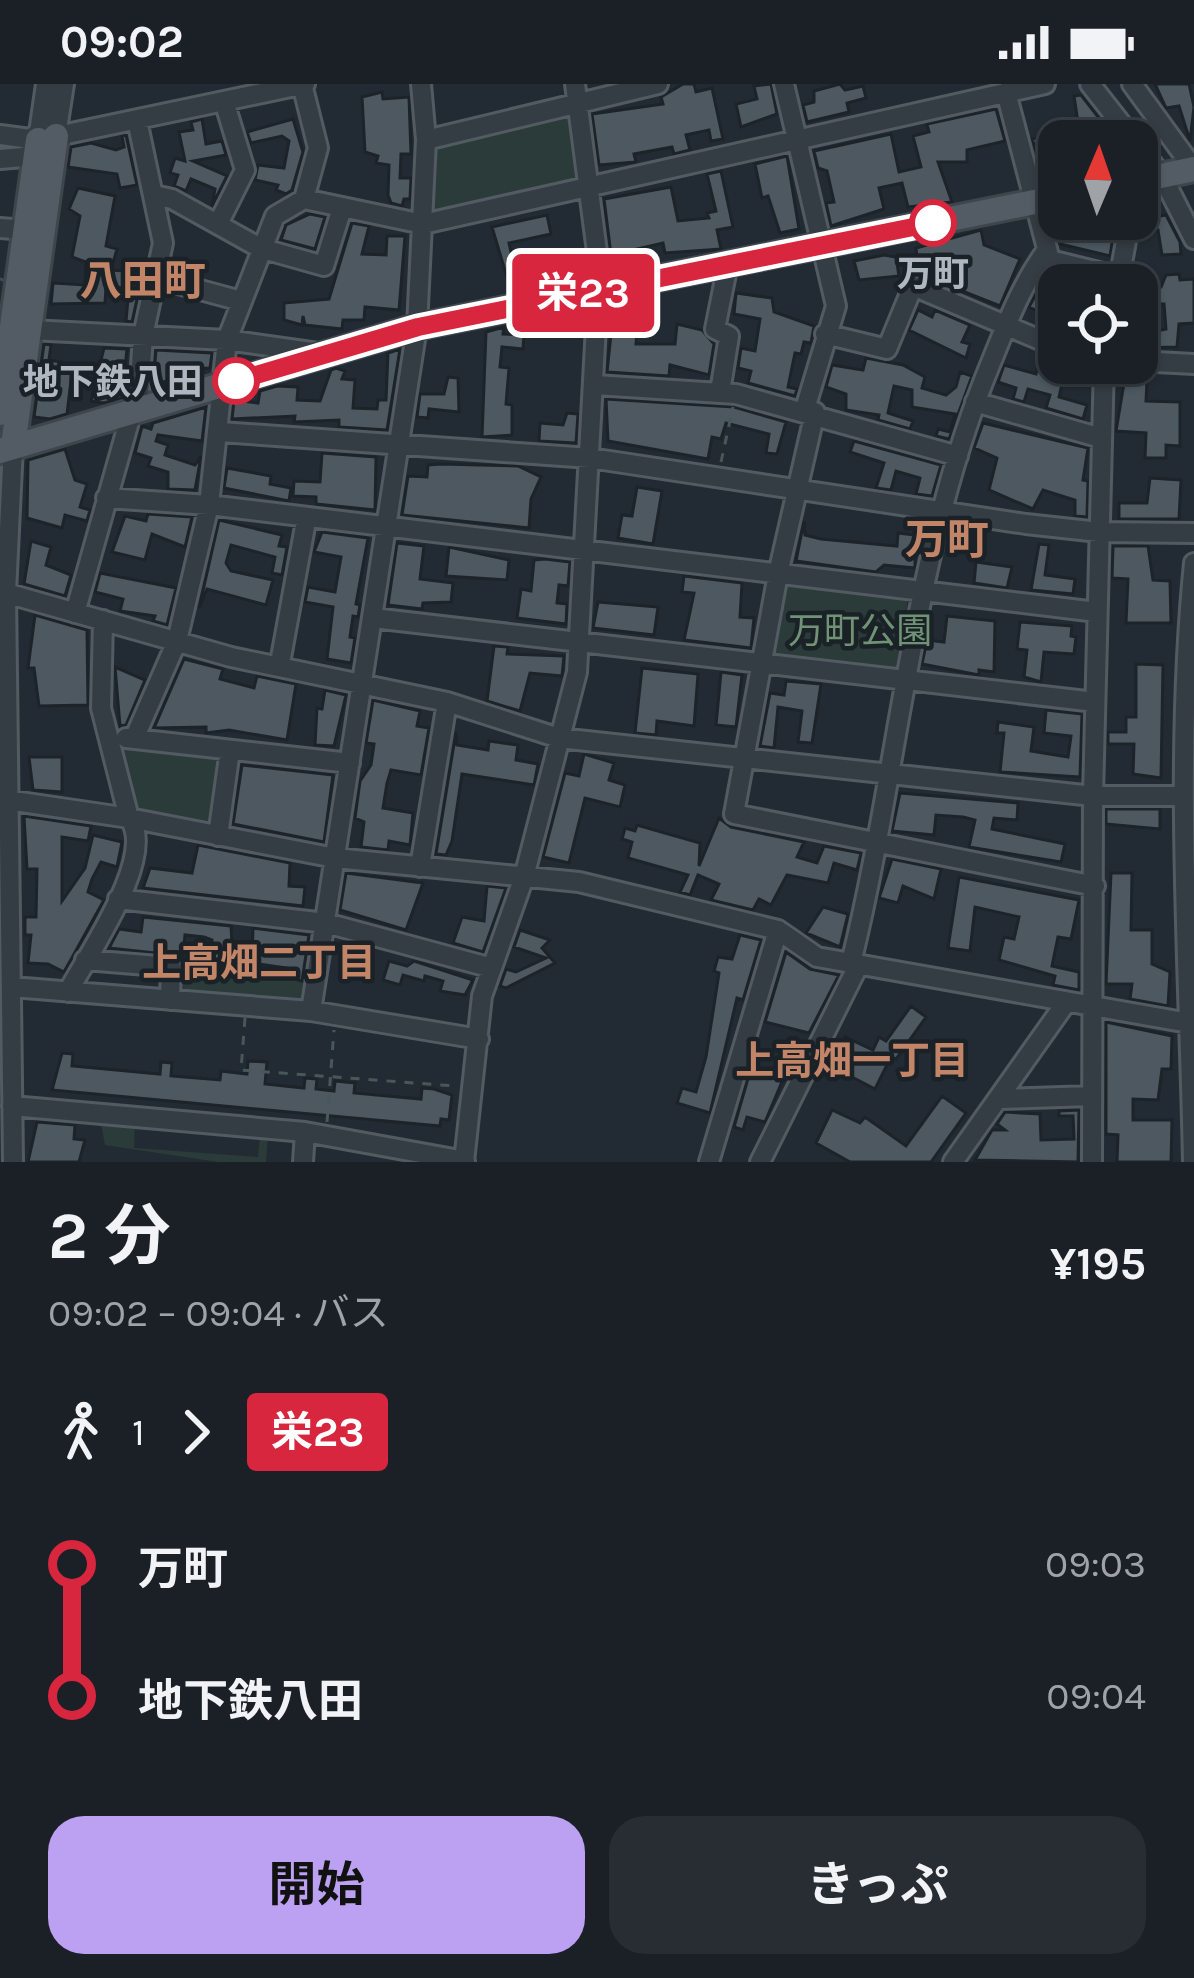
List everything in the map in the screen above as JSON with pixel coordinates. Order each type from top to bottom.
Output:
[{"type":"main road","points":[[43,144],[13,229],[14,329],[7,448],[418,327],[1038,202]]},
{"type":"main road","points":[[0,413],[43,144]]},
{"type":"main road","points":[[1158,177],[1194,169]]},
{"type":"street","points":[[43,144],[46,84]]},
{"type":"street","points":[[43,144],[64,84]]},
{"type":"street","points":[[0,159],[137,120],[303,84],[318,148],[304,199]]},
{"type":"street","points":[[311,1011],[418,327],[425,140],[421,84]]},
{"type":"street","points":[[425,140],[576,93],[658,84]]},
{"type":"street","points":[[784,84],[836,306],[825,334],[734,814],[1095,886]]},
{"type":"street","points":[[134,740],[176,641],[209,505],[227,340],[275,216],[304,199],[423,224],[1046,84]]},
{"type":"street","points":[[1090,84],[1113,120]]},
{"type":"street","points":[[1132,84],[1194,169]]},
{"type":"street","points":[[1006,92],[1038,176]]},
{"type":"street","points":[[12,1106],[305,1132],[465,1161],[482,996],[524,877],[580,641],[600,290],[576,93]]},
{"type":"street","points":[[218,224],[245,170],[224,101]]},
{"type":"street","points":[[75,613],[135,410],[142,336],[163,243],[137,120]]},
{"type":"street","points":[[0,135],[43,144]]},
{"type":"street","points":[[1158,190],[1194,239]]},
{"type":"street","points":[[154,195],[260,248],[324,266],[342,208]]},
{"type":"street","points":[[1047,240],[1050,260],[1063,264]]},
{"type":"street","points":[[760,1162],[855,964],[881,842],[920,591],[941,512],[974,402],[1005,328],[1047,250]]},
{"type":"street","points":[[728,264],[715,329],[729,336],[728,393]]},
{"type":"street","points":[[156,278],[241,301]]},
{"type":"street","points":[[825,334],[887,349],[913,286],[1038,340]]},
{"type":"street","points":[[14,329],[227,340],[326,354]]},
{"type":"street","points":[[1158,362],[1194,364]]},
{"type":"street","points":[[1092,1162],[1093,796],[1103,384]]},
{"type":"street","points":[[595,385],[728,393],[810,410],[958,456]]},
{"type":"street","points":[[974,402],[1101,438]]},
{"type":"street","points":[[220,432],[590,458],[1099,532],[1194,533]]},
{"type":"street","points":[[7,448],[4,799],[13,1162]]},
{"type":"street","points":[[106,498],[209,505],[306,521],[1097,612]]},
{"type":"street","points":[[280,663],[306,521]]},
{"type":"street","points":[[1193,1162],[1192,1024],[1180,796],[1184,663],[1194,562]]},
{"type":"street","points":[[6,593],[176,641],[448,702],[560,738],[1093,796],[1180,796]]},
{"type":"street","points":[[374,618],[1095,702]]},
{"type":"street","points":[[68,992],[138,856],[138,829],[129,818],[100,708],[103,620]]},
{"type":"street","points":[[420,867],[448,702]]},
{"type":"street","points":[[109,736],[350,763]]},
{"type":"street","points":[[218,836],[230,750]]},
{"type":"street","points":[[4,799],[335,859],[579,882],[778,930],[817,957],[1192,1024]]},
{"type":"street","points":[[118,899],[326,922],[492,968]]},
{"type":"street","points":[[709,1162],[778,930]]},
{"type":"street","points":[[85,960],[171,967],[170,1000]]},
{"type":"street","points":[[11,987],[311,1011],[479,1039]]},
{"type":"street","points":[[953,1162],[1065,1004]]},
{"type":"street","points":[[999,1099],[1092,1096]]},
{"type":"street","points":[[303,1162],[305,1132]]},
{"type":"path","points":[[718,477],[728,393]]},
{"type":"path","points":[[247,1006],[241,1070],[475,1088]]},
{"type":"path","points":[[326,1136],[335,1015]]},
{"type":"green space","points":[[573,114],[579,174],[575,180],[430,211],[432,147]]},
{"type":"green space","name":"万町公園","points":[[786,583],[908,597],[900,668],[894,672],[773,658],[769,653]]},
{"type":"green space","points":[[125,746],[224,755],[215,826],[134,808],[120,755]]},
{"type":"green space","points":[[179,965],[248,970],[251,965],[309,984],[307,1000],[181,996]]},
{"type":"green space","points":[[100,1119],[135,1122],[134,1148],[258,1157],[260,1134],[268,1135],[266,1162],[218,1162],[105,1145]]},
{"type":"building","points":[[683,84],[694,84],[696,92],[712,88],[723,139],[711,141],[709,130],[686,135],[690,150],[674,154],[672,147],[634,154],[636,162],[599,165],[592,114],[663,104],[661,97]]},
{"type":"building","points":[[771,84],[777,114],[741,127],[736,104],[757,99],[754,86]]},
{"type":"building","points":[[840,84],[845,90],[863,86],[866,98],[847,103],[849,112],[807,122],[803,105],[814,102],[814,91]]},
{"type":"building","points":[[1155,84],[1189,84],[1194,107],[1190,141],[1179,106],[1166,108]]},
{"type":"building","points":[[382,92],[383,99],[409,97],[411,154],[401,154],[400,178],[411,178],[410,199],[404,199],[402,206],[391,203],[388,195],[389,165],[376,163],[378,156],[365,152],[362,97]]},
{"type":"building","points":[[1081,95],[1101,120],[1078,120],[1074,96]]},
{"type":"building","points":[[996,109],[1005,141],[967,150],[967,162],[938,162],[952,202],[908,207],[902,183],[879,188],[884,209],[831,226],[826,203],[834,202],[827,171],[818,168],[814,151],[891,134],[899,172],[921,167],[913,136],[929,132],[927,124]]},
{"type":"building","points":[[202,119],[206,144],[222,141],[226,155],[193,161],[227,176],[212,206],[215,189],[191,179],[186,191],[174,186],[178,175],[170,173],[175,158],[185,161],[179,132],[193,130],[191,122]]},
{"type":"building","points":[[293,119],[303,152],[292,190],[286,194],[276,190],[278,185],[255,180],[258,165],[284,168],[289,141],[282,136],[251,143],[247,132]]},
{"type":"building","points":[[126,135],[137,185],[120,188],[117,174],[68,167],[71,147],[91,143],[116,150],[124,147],[122,136]]},
{"type":"building","points":[[787,156],[799,229],[780,233],[768,196],[762,198],[755,164]]},
{"type":"building","points":[[721,171],[733,227],[717,230],[721,249],[665,253],[663,243],[611,255],[604,199],[671,187],[678,221],[709,218],[707,213],[716,211],[707,174]]},
{"type":"building","points":[[78,188],[115,196],[106,246],[117,249],[111,270],[143,272],[132,322],[126,321],[129,288],[106,287],[105,303],[51,304],[53,283],[85,285],[86,262],[72,257],[80,216],[69,209]]},
{"type":"building","points":[[310,214],[325,217],[315,249],[281,240],[286,225]]},
{"type":"building","points":[[547,215],[551,234],[509,243],[514,266],[543,257],[551,270],[559,268],[562,281],[511,291],[492,227]]},
{"type":"building","points":[[1166,215],[1181,254],[1162,255],[1158,216]]},
{"type":"building","points":[[352,223],[369,226],[362,254],[386,255],[387,236],[405,236],[399,310],[365,307],[364,320],[343,320],[342,329],[305,325],[303,316],[302,325],[284,320],[284,303],[329,299]]},
{"type":"building","points":[[981,230],[984,245],[1020,259],[1000,306],[919,274],[916,248]]},
{"type":"building","points":[[1059,240],[1112,243],[1110,256]]},
{"type":"building","points":[[896,257],[899,276],[859,280],[854,261]]},
{"type":"building","points":[[1166,275],[1194,279],[1194,323],[1179,324],[1177,347],[1158,347],[1158,331],[1166,329],[1158,287]]},
{"type":"building","points":[[1038,290],[1038,311],[1029,307]]},
{"type":"building","points":[[736,293],[772,298],[774,312],[814,326],[811,343],[804,342],[801,354],[795,353],[788,387],[797,389],[795,396],[748,383],[751,371],[738,368],[741,348],[755,351],[760,319],[734,314]]},
{"type":"building","points":[[918,310],[932,317],[935,310],[970,325],[962,342],[970,344],[966,358],[909,330]]},
{"type":"building","points":[[613,315],[638,317],[636,344],[675,344],[677,324],[702,330],[714,344],[709,375],[670,365],[669,376],[607,372]]},
{"type":"building","points":[[504,327],[503,334],[524,335],[523,349],[502,347],[500,367],[509,368],[506,404],[512,405],[512,435],[482,437],[486,332]]},
{"type":"building","points":[[44,344],[51,345],[49,360],[73,364],[67,414],[50,419],[34,417]]},
{"type":"building","points":[[104,348],[127,349],[122,398],[104,403],[91,401]]},
{"type":"building","points":[[400,349],[387,430],[339,427],[339,420],[294,422],[295,416],[232,419],[234,400],[258,403],[260,391],[277,386],[298,387],[297,400],[320,401],[331,370],[336,368],[345,371],[342,379],[355,380],[353,408],[377,409],[378,400],[386,400],[388,353]]},
{"type":"building","points":[[156,350],[212,353],[210,368],[184,369],[183,378],[153,384]]},
{"type":"building","points":[[866,358],[903,365],[925,377],[922,388],[946,395],[956,387],[960,372],[972,376],[949,439],[936,436],[938,429],[950,432],[955,414],[912,407],[912,390],[894,386],[888,413],[913,421],[910,429],[878,420],[879,415],[846,410],[846,394],[826,387],[832,365],[863,370]]},
{"type":"building","points":[[1004,365],[1036,374],[1038,366],[1038,384],[1062,384],[1059,397],[1087,405],[1083,419],[1046,408],[1050,395],[1028,389],[1024,402],[1013,399],[1016,388],[998,382]]},
{"type":"building","points":[[448,377],[458,378],[459,412],[429,409],[428,418],[417,417],[420,394],[444,394]]},
{"type":"building","points":[[1124,384],[1147,384],[1146,401],[1180,402],[1180,446],[1166,445],[1166,458],[1145,458],[1146,433],[1116,431]]},
{"type":"building","points":[[606,399],[734,407],[786,422],[777,454],[766,453],[769,434],[726,423],[721,439],[712,437],[708,459],[608,441]]},
{"type":"building","points":[[206,407],[202,441],[158,435],[156,441],[168,445],[165,455],[195,465],[201,456],[195,490],[168,489],[168,472],[148,466],[151,458],[135,453],[142,426],[151,429],[153,423]]},
{"type":"building","points":[[567,413],[578,414],[576,443],[539,441],[540,423],[563,425]]},
{"type":"building","points":[[983,423],[1088,448],[1083,480],[1088,481],[1087,517],[1075,516],[1075,500],[1043,490],[1033,509],[989,490],[997,458],[974,448]]},
{"type":"building","points":[[854,441],[941,465],[932,496],[916,494],[920,478],[896,471],[891,490],[876,488],[884,463],[850,452]]},
{"type":"building","points":[[65,449],[75,480],[87,484],[80,507],[90,510],[87,521],[65,515],[62,528],[27,518],[28,460]]},
{"type":"building","points":[[322,453],[376,457],[375,510],[316,504],[316,497],[293,496],[294,481],[320,482]]},
{"type":"building","points":[[428,465],[518,466],[541,477],[531,499],[529,528],[402,515],[408,476],[427,477]]},
{"type":"building","points":[[227,468],[271,476],[270,484],[291,488],[289,501],[224,488]]},
{"type":"building","points":[[1150,478],[1181,480],[1179,519],[1119,519],[1119,503],[1147,503]]},
{"type":"building","points":[[637,487],[662,491],[653,544],[618,538],[622,515],[632,516]]},
{"type":"building","points":[[148,514],[192,517],[185,547],[152,534],[145,560],[112,552],[125,516],[146,521]]},
{"type":"building","points":[[219,520],[282,535],[279,546],[287,547],[282,575],[272,573],[275,557],[231,545],[226,563],[231,571],[273,580],[266,605],[207,589],[199,608]]},
{"type":"building","points":[[804,521],[805,535],[821,539],[897,546],[898,533],[915,535],[915,568],[884,565],[876,572],[796,561]]},
{"type":"building","points":[[322,532],[368,538],[356,604],[360,605],[358,617],[353,616],[350,637],[355,638],[351,663],[327,659],[333,607],[305,602],[308,587],[335,592],[341,557],[314,552]]},
{"type":"building","points":[[31,541],[51,547],[46,565],[71,575],[65,596],[24,584]]},
{"type":"building","points":[[397,543],[424,546],[420,579],[453,583],[451,602],[423,603],[422,609],[388,605]]},
{"type":"building","points":[[1039,544],[1049,545],[1045,575],[1075,579],[1073,594],[1031,590]]},
{"type":"building","points":[[1113,546],[1148,546],[1153,580],[1170,581],[1171,623],[1126,623],[1128,579],[1112,578]]},
{"type":"building","points":[[449,547],[509,560],[507,580],[446,576]]},
{"type":"building","points":[[534,560],[570,562],[568,586],[559,585],[557,603],[567,604],[566,624],[517,618],[521,589],[531,591]]},
{"type":"building","points":[[976,562],[1012,567],[1007,588],[974,583]]},
{"type":"building","points":[[100,573],[176,588],[167,625],[153,621],[155,616],[120,611],[123,599],[95,592]]},
{"type":"building","points":[[684,576],[742,583],[740,617],[754,618],[751,648],[684,640],[694,593],[682,592]]},
{"type":"building","points":[[598,602],[658,607],[654,635],[593,628]]},
{"type":"building","points":[[35,615],[87,630],[88,705],[39,706],[34,668],[28,668]]},
{"type":"building","points":[[947,616],[995,621],[994,672],[979,670],[979,675],[922,664],[927,640],[944,642]]},
{"type":"building","points":[[1020,622],[1072,626],[1071,636],[1076,637],[1074,654],[1044,652],[1041,682],[1024,677],[1027,650],[1017,649]]},
{"type":"building","points":[[494,646],[508,647],[507,654],[564,656],[562,676],[530,673],[520,711],[487,701]]},
{"type":"building","points":[[184,659],[223,669],[220,679],[254,688],[257,676],[296,684],[287,740],[229,730],[206,733],[206,727],[154,728]]},
{"type":"building","points":[[1136,664],[1163,665],[1161,778],[1133,774],[1134,744],[1108,744],[1108,732],[1126,732],[1126,717],[1136,717]]},
{"type":"building","points":[[115,667],[145,680],[126,725],[120,726]]},
{"type":"building","points":[[642,668],[698,674],[694,726],[657,721],[656,735],[635,733]]},
{"type":"building","points":[[721,672],[742,675],[736,727],[716,725]]},
{"type":"building","points":[[786,681],[821,684],[812,743],[798,742],[802,711],[778,707],[774,748],[760,746],[770,693],[784,695]]},
{"type":"building","points":[[325,690],[346,695],[334,746],[315,745],[317,708],[322,709]]},
{"type":"building","points":[[373,700],[420,711],[417,726],[429,728],[421,775],[391,770],[383,808],[413,813],[410,845],[389,841],[388,850],[361,847],[364,822],[355,818],[360,781],[371,765],[374,744],[366,743]]},
{"type":"building","points":[[1046,710],[1082,714],[1080,777],[1000,772],[1004,733],[997,733],[998,722],[1034,727],[1031,751],[1068,757],[1071,736],[1044,733]]},
{"type":"building","points":[[456,732],[457,745],[488,750],[489,741],[518,745],[516,760],[538,764],[534,785],[462,774],[452,841],[446,855],[436,854]]},
{"type":"building","points":[[584,754],[614,763],[609,780],[625,785],[620,807],[585,798],[569,863],[543,857],[565,773],[579,776]]},
{"type":"building","points":[[29,757],[62,757],[62,792],[33,790]]},
{"type":"building","points":[[242,765],[333,775],[324,842],[233,824]]},
{"type":"building","points":[[900,793],[1018,803],[1017,820],[994,818],[992,829],[1065,844],[1061,862],[969,847],[975,820],[963,817],[936,815],[934,835],[892,831]]},
{"type":"building","points":[[1106,809],[1160,809],[1160,829],[1106,824]]},
{"type":"building","points":[[24,816],[91,826],[88,841],[62,837],[62,901],[85,868],[93,835],[122,842],[117,867],[101,862],[92,879],[88,892],[104,900],[64,972],[48,964],[28,963],[31,935],[25,935],[25,917],[36,917],[37,869],[27,869]]},
{"type":"building","points":[[719,818],[731,827],[804,842],[797,857],[817,863],[824,846],[861,853],[857,870],[834,863],[828,883],[787,875],[771,905],[759,899],[753,910],[711,900],[719,884],[698,875],[690,895],[680,892],[688,875],[628,858],[632,842],[622,839],[625,828],[635,831],[637,825],[700,843],[699,866]]},
{"type":"building","points":[[198,845],[290,863],[289,886],[305,887],[303,906],[143,888],[150,868],[192,873]]},
{"type":"building","points":[[892,859],[941,869],[934,899],[903,886],[898,903],[879,898]]},
{"type":"building","points":[[346,873],[423,883],[406,930],[340,910]]},
{"type":"building","points":[[1111,873],[1132,873],[1131,930],[1152,930],[1152,964],[1170,972],[1168,1006],[1130,999],[1132,984],[1106,984]]},
{"type":"building","points":[[959,877],[1079,900],[1071,939],[1058,937],[1052,966],[1079,972],[1079,990],[1053,985],[1055,976],[999,960],[1004,937],[1014,939],[1019,917],[975,907],[970,951],[948,948]]},
{"type":"building","points":[[487,886],[506,888],[483,952],[453,943],[462,917],[484,921]]},
{"type":"building","points":[[823,907],[848,914],[840,947],[806,933]]},
{"type":"building","points":[[143,917],[231,926],[233,964],[210,961],[212,940],[204,937],[185,935],[183,956],[109,948],[119,929],[141,932]]},
{"type":"building","points":[[253,928],[309,935],[302,981],[292,978],[293,969],[252,963]]},
{"type":"building","points":[[520,930],[550,940],[542,948],[555,963],[506,988],[500,986],[506,969],[516,972],[546,958],[514,947]]},
{"type":"building","points":[[740,935],[761,940],[743,1000],[737,998],[710,1113],[677,1103],[682,1088],[696,1092],[719,973],[714,971],[718,957],[732,959]]},
{"type":"building","points":[[786,952],[810,969],[839,975],[809,1033],[765,1022]]},
{"type":"building","points":[[389,961],[407,966],[414,961],[473,980],[465,995],[440,991],[443,981],[425,976],[424,981],[403,975],[400,985],[383,980]]},
{"type":"building","points":[[911,1006],[926,1017],[896,1059],[891,1057],[875,1089],[825,1063],[836,1040],[842,1042],[845,1037],[873,1050],[879,1037],[886,1041]]},
{"type":"building","points":[[1106,1022],[1172,1036],[1171,1069],[1162,1069],[1158,1100],[1133,1099],[1133,1120],[1172,1120],[1171,1162],[1117,1162],[1118,1135],[1106,1134]]},
{"type":"building","points":[[62,1053],[73,1054],[72,1066],[160,1074],[161,1062],[172,1063],[171,1076],[220,1080],[221,1071],[247,1074],[248,1061],[267,1062],[265,1084],[304,1088],[305,1078],[317,1079],[316,1089],[334,1091],[335,1081],[355,1083],[354,1093],[421,1099],[422,1088],[434,1089],[452,1095],[449,1120],[441,1119],[440,1126],[52,1090]]},
{"type":"building","points":[[751,1068],[784,1077],[765,1122],[747,1117],[743,1130],[734,1127]]},
{"type":"building","points":[[942,1096],[966,1113],[931,1162],[850,1162],[816,1143],[832,1110],[860,1123],[865,1117],[906,1146]]},
{"type":"building","points":[[1079,1110],[1078,1162],[975,1160],[992,1130],[1005,1130],[997,1124],[1005,1112],[1040,1114],[1041,1140],[1074,1139],[1073,1116],[1059,1116],[1059,1111]]},
{"type":"building","points":[[37,1122],[75,1125],[74,1139],[85,1140],[79,1162],[28,1162]]},
{"type":"bus line","name":"栄23","points":[[236,381],[418,327],[933,223]]},
{"type":"place","name":"万町","points":[[933,223]]},
{"type":"place","name":"地下鉄八田","points":[[236,381]]},
{"type":"district","name":"八田町","points":[[143,280]]},
{"type":"district","name":"万町","points":[[947,539]]},
{"type":"district","name":"上高畑二丁目","points":[[259,962]]},
{"type":"district","name":"上高畑一丁目","points":[[852,1060]]}]
